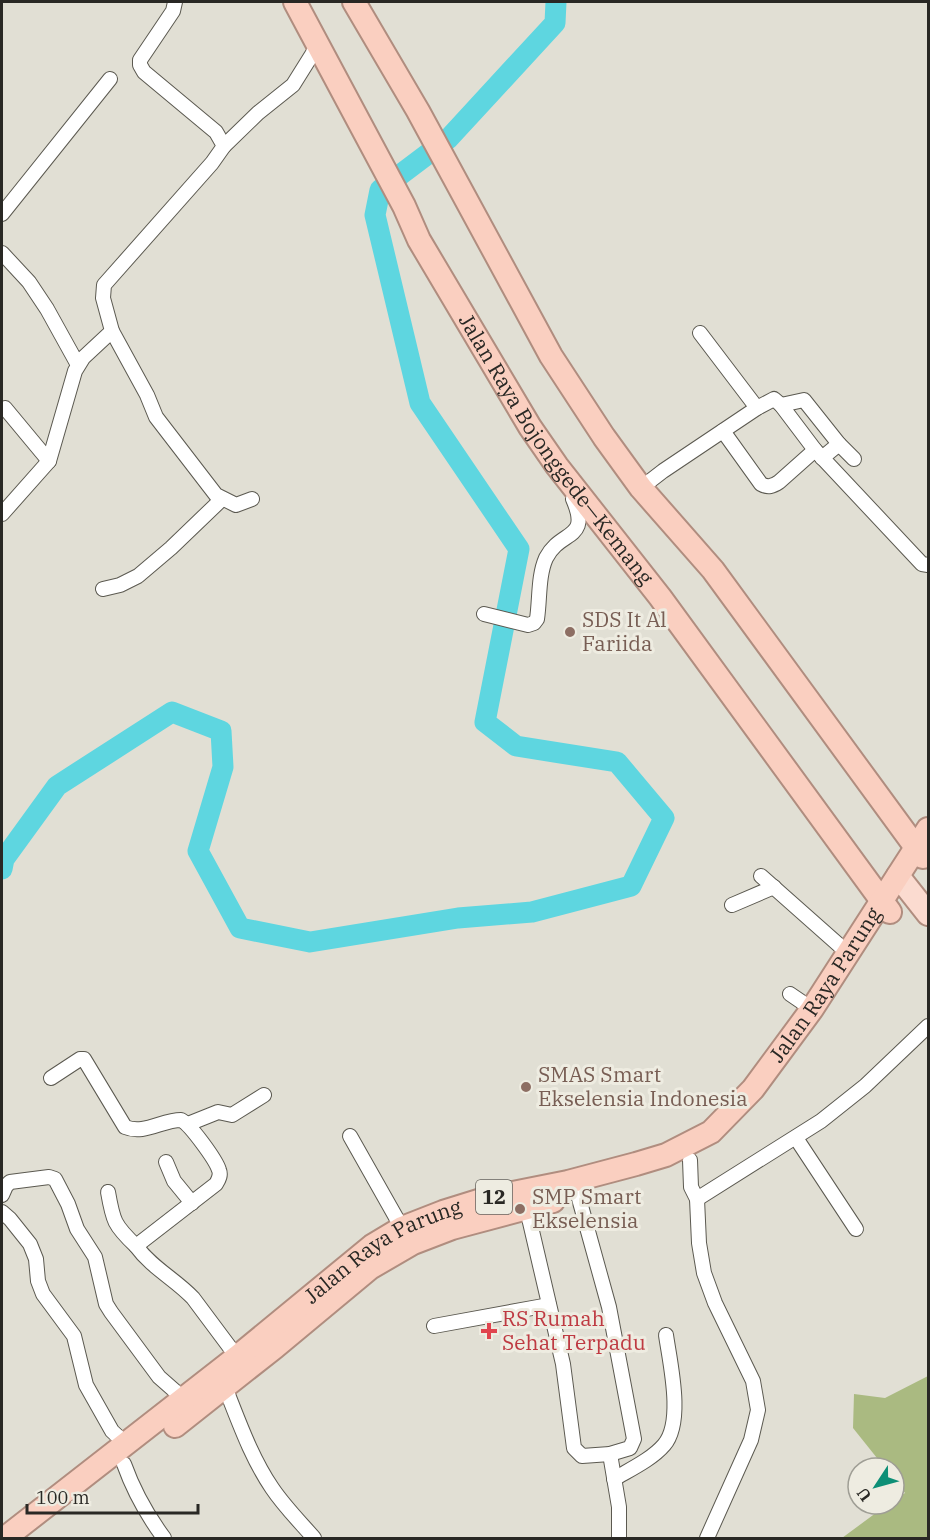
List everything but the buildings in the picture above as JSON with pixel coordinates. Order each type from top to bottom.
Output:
[{"type":"highway","name":"Jalan Raya Bojonggede—Kemang","points":[[295,2],[404,206],[419,240],[509,393],[557,466],[660,597],[886,906]]},
{"type":"highway","points":[[354,2],[418,111],[550,356],[604,437],[641,488],[713,570],[925,849]]},
{"type":"highway","name":"Jalan Raya Parung","points":[[27,1539],[184,1399],[372,1246],[402,1228],[477,1202],[578,1195],[640,1179],[690,1160],[718,1143],[742,1123],[771,1091],[886,906],[925,849]]},
{"type":"highway","name":"Jalan Raya Parung","points":[[5,1539],[125,1454],[231,1401],[370,1268],[413,1243],[568,1182],[666,1155],[711,1132],[753,1089],[886,906]]},
{"type":"main road","points":[[902,882],[928,914]]},
{"type":"street","points":[[175,2],[172,11],[140,60],[140,65],[144,72],[216,132],[224,146]]},
{"type":"street","points":[[252,499],[236,505],[222,500],[160,423],[112,331],[102,294],[104,285],[212,163],[224,146],[258,113],[293,85],[318,45]]},
{"type":"street","points":[[2,214],[110,80]]},
{"type":"street","points":[[2,253],[29,282],[78,365]]},
{"type":"street","points":[[2,514],[49,461],[75,371],[78,365],[112,331]]},
{"type":"street","points":[[700,333],[758,408]]},
{"type":"street","points":[[641,488],[774,399],[782,405],[818,454],[922,564],[928,565]]},
{"type":"street","points":[[782,405],[804,400],[854,459]]},
{"type":"street","points":[[5,408],[49,461]]},
{"type":"street","points":[[723,431],[761,484],[766,486],[773,486],[818,454],[839,444]]},
{"type":"street","points":[[484,614],[528,625],[534,623],[537,618],[542,571],[547,557],[554,548],[575,531],[580,522],[580,514],[573,499],[578,492]]},
{"type":"street","points":[[103,589],[120,585],[138,576],[222,500]]},
{"type":"street","points":[[761,876],[849,954]]},
{"type":"street","points":[[732,905],[774,887]]},
{"type":"street","points":[[790,994],[812,1009]]},
{"type":"street","points":[[694,1194],[730,1177],[821,1121],[865,1086],[928,1026]]},
{"type":"street","points":[[51,1078],[80,1059],[84,1059],[125,1127],[141,1130],[176,1120],[188,1124],[219,1169],[220,1174],[216,1184],[136,1246]]},
{"type":"street","points":[[188,1124],[218,1112],[232,1115],[264,1095]]},
{"type":"street","points":[[350,1136],[402,1228]]},
{"type":"street","points":[[796,1138],[856,1229]]},
{"type":"street","points":[[690,1160],[704,1273],[715,1303],[753,1381],[758,1410],[751,1440],[707,1539]]},
{"type":"street","points":[[166,1162],[174,1181],[192,1203]]},
{"type":"street","points":[[2,1195],[10,1182],[49,1177],[55,1179],[68,1204],[77,1229],[95,1257],[106,1304],[159,1377],[184,1399]]},
{"type":"street","points":[[108,1192],[113,1220],[118,1228],[153,1266],[185,1289],[237,1357]]},
{"type":"street","points":[[524,1199],[563,1364],[574,1448],[582,1456],[610,1454],[630,1448],[634,1439],[609,1307],[578,1195]]},
{"type":"street","points":[[2,1212],[30,1244],[43,1294],[74,1336],[86,1385],[125,1454],[134,1492],[164,1539]]},
{"type":"street","points":[[434,1326],[549,1305]]},
{"type":"street","points":[[614,1479],[658,1451],[673,1431],[673,1386],[666,1335]]},
{"type":"street","points":[[231,1401],[249,1449],[261,1470],[273,1489],[314,1539]]},
{"type":"street","points":[[610,1454],[619,1507],[619,1539]]},
{"type":"green space","points":[[928,1376],[928,1538],[842,1538],[872,1516],[906,1516],[906,1456],[875,1456],[853,1428],[854,1394],[885,1398]]},
{"type":"waterway","points":[[2,869],[4,859],[57,786],[172,712],[221,731],[223,767],[198,851],[240,928],[310,942],[458,918],[532,912],[631,886],[664,818],[617,762],[516,746],[485,722],[519,549],[420,403],[375,215],[380,190],[449,138],[555,23],[556,2]]},
{"type":"place","name":"SDS It Al Fariida","points":[[570,632]]},
{"type":"place","name":"SMAS Smart Ekselensia Indonesia","points":[[526,1087]]},
{"type":"place","name":"SMP Smart Ekselensia","points":[[520,1209]]},
{"type":"place","name":"RS Rumah Sehat Terpadu","points":[[489,1331]]}]
